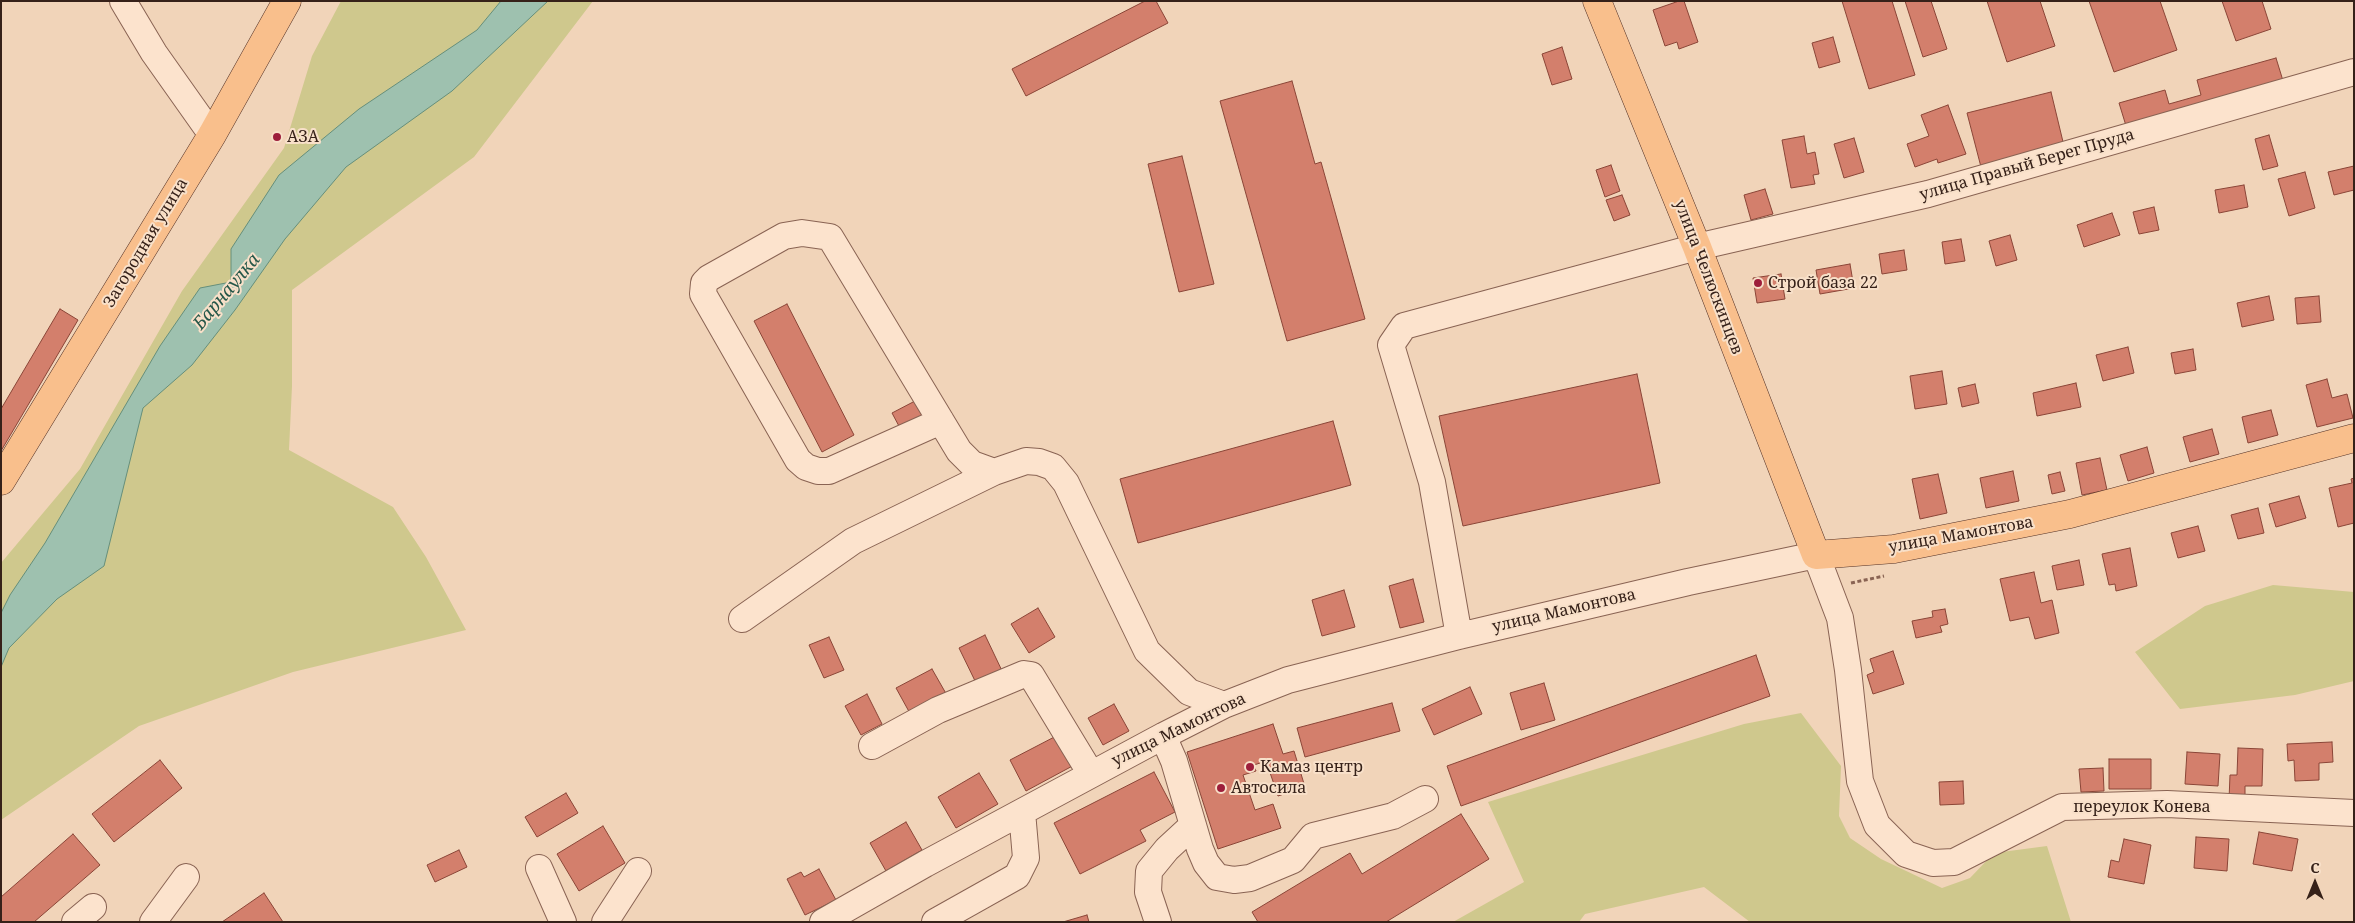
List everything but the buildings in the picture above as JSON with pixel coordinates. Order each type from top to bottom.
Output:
[{"type":"main road","name":"Загородная улица","points":[[1,481],[212,135],[287,1]]},
{"type":"main road","name":"улица Челюскинцев","points":[[1597,1],[1697,247],[1816,555]]},
{"type":"main road","name":"улица Мамонтова","points":[[1816,555],[1894,549],[2070,514],[2354,438]]},
{"type":"street","points":[[123,1],[154,53],[212,135]]},
{"type":"street","name":"улица Правый Берег Пруда","points":[[1459,636],[1432,482],[1391,344],[1404,326],[1697,247],[1928,194],[2354,72]]},
{"type":"street","points":[[941,421],[829,471],[818,471],[806,467],[798,460],[703,294],[704,283],[709,278],[784,236],[802,233],[830,237],[941,421],[959,451],[972,464],[994,472]]},
{"type":"street","points":[[742,619],[853,540],[994,472],[1026,462],[1039,462],[1053,467],[1066,484],[1147,651],[1189,692],[1224,705]]},
{"type":"street","name":"улица Мамонтова","points":[[823,922],[924,864],[1163,736],[1224,705],[1288,680],[1459,636],[1688,582],[1816,555]]},
{"type":"street","name":"переулок Конева","points":[[1816,555],[1840,618],[1848,670],[1860,781],[1878,825],[1906,854],[1934,863],[1954,862],[2062,807],[2168,804],[2354,813]]},
{"type":"street","points":[[872,746],[938,710],[1024,674],[1031,675],[1091,774]]},
{"type":"street","points":[[1163,736],[1174,761],[1206,863],[1217,877],[1234,880],[1250,878],[1293,860],[1313,836],[1393,816],[1425,798]]},
{"type":"street","points":[[935,922],[1017,876],[1026,858],[1022,812]]},
{"type":"street","points":[[1158,922],[1148,892],[1149,872],[1167,849],[1193,825]]},
{"type":"street","points":[[539,868],[563,922]]},
{"type":"street","points":[[604,922],[638,871]]},
{"type":"street","points":[[153,922],[186,877]]},
{"type":"shaded area","points":[[341,1],[593,1],[474,157],[292,290],[292,386],[289,450],[393,507],[426,557],[466,630],[293,672],[139,726],[1,820],[1,563],[80,469],[182,291],[284,148],[312,56]]},
{"type":"shaded area","points":[[2273,585],[2354,592],[2354,681],[2295,695],[2180,709],[2135,652],[2205,606]]},
{"type":"shaded area","points":[[1801,713],[1841,766],[1839,816],[1850,838],[1881,859],[1942,888],[1970,878],[1994,853],[2047,846],[2071,922],[1750,922],[1704,887],[1585,914],[1579,922],[1453,922],[1524,882],[1488,802],[1744,724]]},
{"type":"water","name":"Барнаулка","points":[[501,1],[548,1],[452,91],[346,167],[285,239],[235,310],[192,365],[143,408],[104,566],[57,599],[9,648],[1,667],[1,613],[10,595],[45,543],[160,346],[200,288],[231,282],[231,249],[279,175],[359,109],[477,30]]},
{"type":"place","name":"АЗА","points":[[277,137]]},
{"type":"place","name":"Строй база 22","points":[[1758,283]]},
{"type":"place","name":"Камаз центр","points":[[1250,767]]},
{"type":"place","name":"Автосила","points":[[1221,788]]}]
